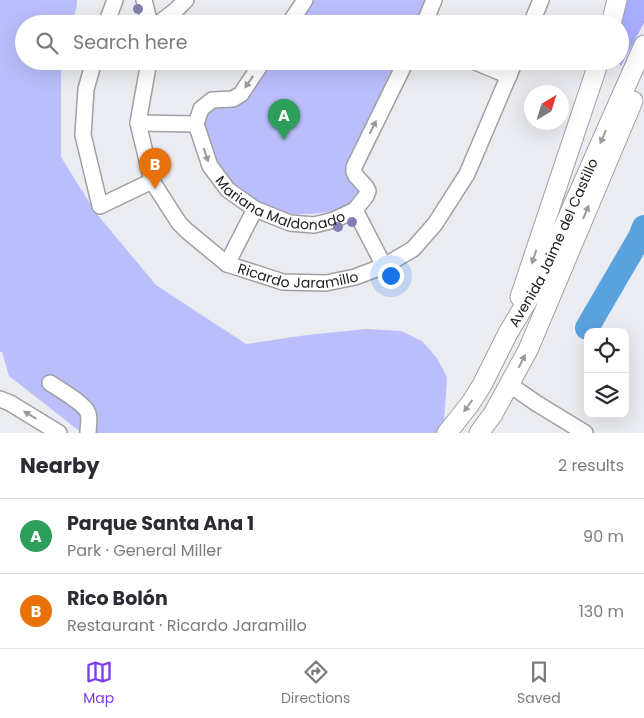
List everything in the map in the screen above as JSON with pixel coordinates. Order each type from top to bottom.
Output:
[{"type":"main road","points":[[613,15],[617,0]]},
{"type":"main road","name":"Avenida Jaime del Castillo","points":[[447,433],[482,385],[508,333],[541,278],[644,45]]},
{"type":"main road","points":[[508,333],[596,70]]},
{"type":"main road","name":"Avenida Jaime del Castillo","points":[[479,433],[493,414],[528,350],[644,77]]},
{"type":"street","points":[[109,15],[115,0]]},
{"type":"street","points":[[144,0],[148,15]]},
{"type":"street","points":[[170,15],[186,0]]},
{"type":"street","points":[[294,15],[305,0]]},
{"type":"street","points":[[428,15],[434,0]]},
{"type":"street","points":[[535,15],[541,0]]},
{"type":"street","points":[[91,70],[86,89],[83,136],[100,206],[152,181]]},
{"type":"street","name":"Ricardo Jaramillo","points":[[147,70],[138,123],[152,181],[179,223],[227,264],[283,282],[326,283],[355,277],[384,266],[413,249],[435,224],[467,174],[511,70]]},
{"type":"street","points":[[138,123],[196,124],[201,109],[212,100],[233,99],[241,94],[257,70]]},
{"type":"street","name":"Mariana Maldonado","points":[[196,124],[210,166],[228,190],[255,209],[290,223],[314,225],[334,220],[355,210],[368,192],[354,172],[354,167],[402,70]]},
{"type":"street","points":[[495,70],[509,76]]},
{"type":"street","points":[[227,264],[255,209]]},
{"type":"street","points":[[355,210],[384,266]]},
{"type":"street","points":[[50,383],[83,406],[88,412],[88,433]]},
{"type":"street","points":[[510,385],[585,433]]},
{"type":"street","points":[[0,399],[10,403],[59,433]]},
{"type":"shaded area","points":[[0,0],[77,0],[74,15],[15,15],[15,70],[61,70],[61,157],[96,213],[156,285],[246,344],[366,329],[401,331],[422,341],[437,358],[447,377],[444,423],[437,433],[82,433],[9,376],[2,352],[0,352]]},
{"type":"shaded area","points":[[314,0],[426,0],[418,15],[303,15]]},
{"type":"shaded area","points":[[626,0],[644,0],[644,23],[629,51],[629,15],[622,15]]},
{"type":"shaded area","points":[[262,70],[391,70],[346,173],[364,199],[342,210],[312,214],[292,214],[265,206],[242,195],[219,168],[206,145],[203,121],[211,105],[238,103]]},
{"type":"waterway","points":[[587,328],[644,227]]},
{"type":"place","name":"Parque Santa Ana 1","points":[[284,140]]},
{"type":"place","name":"Rico Bolón","points":[[155,189]]}]
